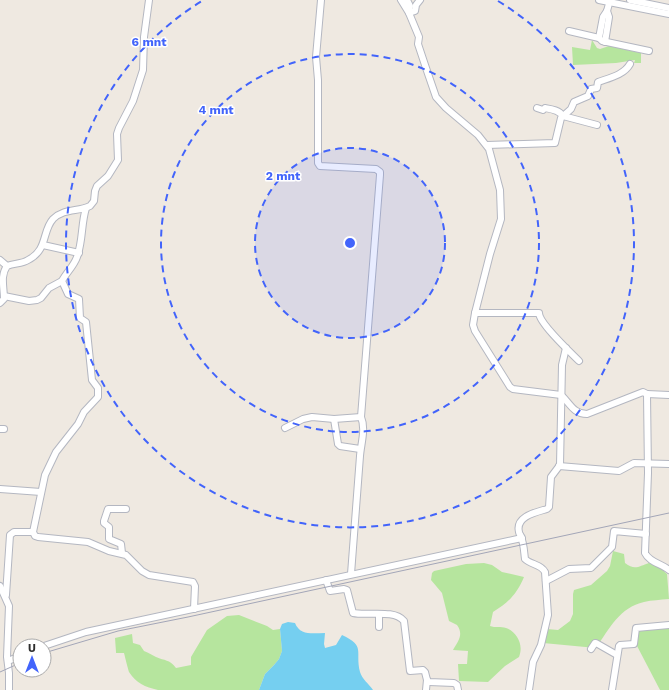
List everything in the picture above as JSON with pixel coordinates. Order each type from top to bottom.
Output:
[{"type":"street","points":[[0,303],[4,299],[2,276],[7,266],[23,263],[31,259],[43,245],[52,219],[66,211],[86,208],[92,204],[97,186],[108,176],[118,160],[119,128],[133,101],[142,70],[148,0]]},
{"type":"street","points":[[321,0],[316,57],[318,86],[318,163],[320,166],[376,169],[380,172],[361,417],[364,429],[360,449],[351,574]]},
{"type":"street","points":[[400,0],[412,12]]},
{"type":"street","points":[[407,0],[419,37],[418,44],[424,65],[436,97],[446,108],[478,134],[487,145],[500,190],[501,219],[490,254],[473,325],[475,331],[510,387],[513,389],[561,395],[577,412],[587,414],[643,392],[647,394],[669,395]]},
{"type":"street","points":[[412,12],[420,0]]},
{"type":"street","points":[[599,0],[669,14]]},
{"type":"street","points":[[630,0],[669,8]]},
{"type":"street","points":[[602,40],[609,17],[607,11],[609,1]]},
{"type":"street","points":[[569,32],[650,51]]},
{"type":"street","points":[[487,145],[555,143],[561,118],[571,110],[574,102],[588,96],[591,89],[597,88],[598,82],[610,79],[612,76],[625,71],[630,64]]},
{"type":"street","points":[[537,108],[543,110],[545,108],[552,109],[561,113],[563,116],[597,125]]},
{"type":"street","points":[[4,296],[29,301],[37,300],[41,298],[49,288],[62,281],[76,260],[79,252],[83,218],[86,208]]},
{"type":"street","points":[[43,245],[79,252]]},
{"type":"street","points":[[0,260],[7,266]]},
{"type":"street","points":[[62,281],[68,294],[79,299],[80,318],[87,324],[92,380],[98,388],[98,397],[84,412],[78,424],[56,452],[45,475],[33,532],[35,536],[38,537],[84,541],[109,551],[122,553],[130,557],[142,571],[149,575],[194,582],[194,609]]},
{"type":"street","points":[[475,313],[538,313],[539,317],[579,361]]},
{"type":"street","points":[[529,690],[533,662],[541,645],[548,615],[546,581],[544,569],[525,559],[522,538],[518,531],[521,521],[529,514],[548,509],[549,507],[551,477],[559,466],[562,361],[566,348]]},
{"type":"street","points":[[647,394],[648,463],[645,553],[647,557],[669,570]]},
{"type":"street","points":[[286,428],[309,418],[334,419],[361,417]]},
{"type":"street","points":[[334,419],[338,444],[340,446],[360,449]]},
{"type":"street","points":[[559,466],[619,471],[632,464],[669,464]]},
{"type":"street","points":[[0,489],[41,492]]},
{"type":"street","points":[[122,553],[121,544],[109,539],[109,528],[104,521],[108,509],[126,509]]},
{"type":"street","points":[[546,581],[569,569],[591,568],[612,547],[614,531],[646,534]]},
{"type":"street","points":[[6,597],[10,535],[14,532],[33,532]]},
{"type":"street","points":[[52,643],[86,632],[522,538]]},
{"type":"street","points":[[326,580],[330,591],[347,590],[353,613],[396,615],[404,621],[410,671],[424,671],[427,680],[426,690]]},
{"type":"street","points":[[0,586],[6,597],[10,610],[8,661],[9,690]]},
{"type":"street","points":[[379,614],[379,627]]},
{"type":"street","points":[[612,690],[618,646],[634,644],[636,628],[669,626]]},
{"type":"street","points":[[591,649],[596,643],[617,654]]},
{"type":"street","points":[[8,661],[12,659]]},
{"type":"street","points":[[427,680],[432,683],[456,684],[458,690]]},
{"type":"green space","points":[[592,40],[597,48],[600,49],[609,46],[641,53],[641,63],[634,63],[635,60],[616,63],[573,65],[572,47],[590,50]]},
{"type":"green space","points":[[613,551],[624,554],[625,563],[632,567],[649,563],[657,565],[667,574],[669,599],[644,602],[628,609],[611,626],[596,648],[543,643],[547,629],[558,630],[570,621],[573,614],[574,590],[591,585],[607,571],[610,566]]},
{"type":"green space","points":[[484,563],[492,565],[502,572],[524,577],[512,598],[493,612],[490,626],[504,627],[510,630],[516,636],[521,648],[519,657],[505,666],[488,682],[459,681],[458,664],[467,664],[468,651],[453,650],[460,638],[460,632],[457,625],[449,621],[442,593],[431,580],[432,573],[434,571],[466,564]]},
{"type":"green space","points":[[239,615],[267,626],[273,630],[280,629],[282,651],[279,659],[265,674],[259,690],[153,689],[141,684],[129,672],[124,653],[116,653],[115,638],[132,634],[133,643],[140,645],[144,651],[169,662],[176,668],[191,665],[191,657],[207,630],[227,616]]},
{"type":"green space","points":[[669,627],[669,690],[660,690],[636,644],[635,630]]},
{"type":"water","points":[[288,622],[295,623],[300,630],[307,633],[325,633],[325,648],[336,645],[342,635],[354,642],[358,650],[361,675],[373,690],[259,690],[265,674],[279,659],[282,651],[280,629],[282,624]]},
{"type":"railway","points":[[52,651],[118,631],[669,513]]},
{"type":"railway","points":[[0,672],[12,667]]}]
